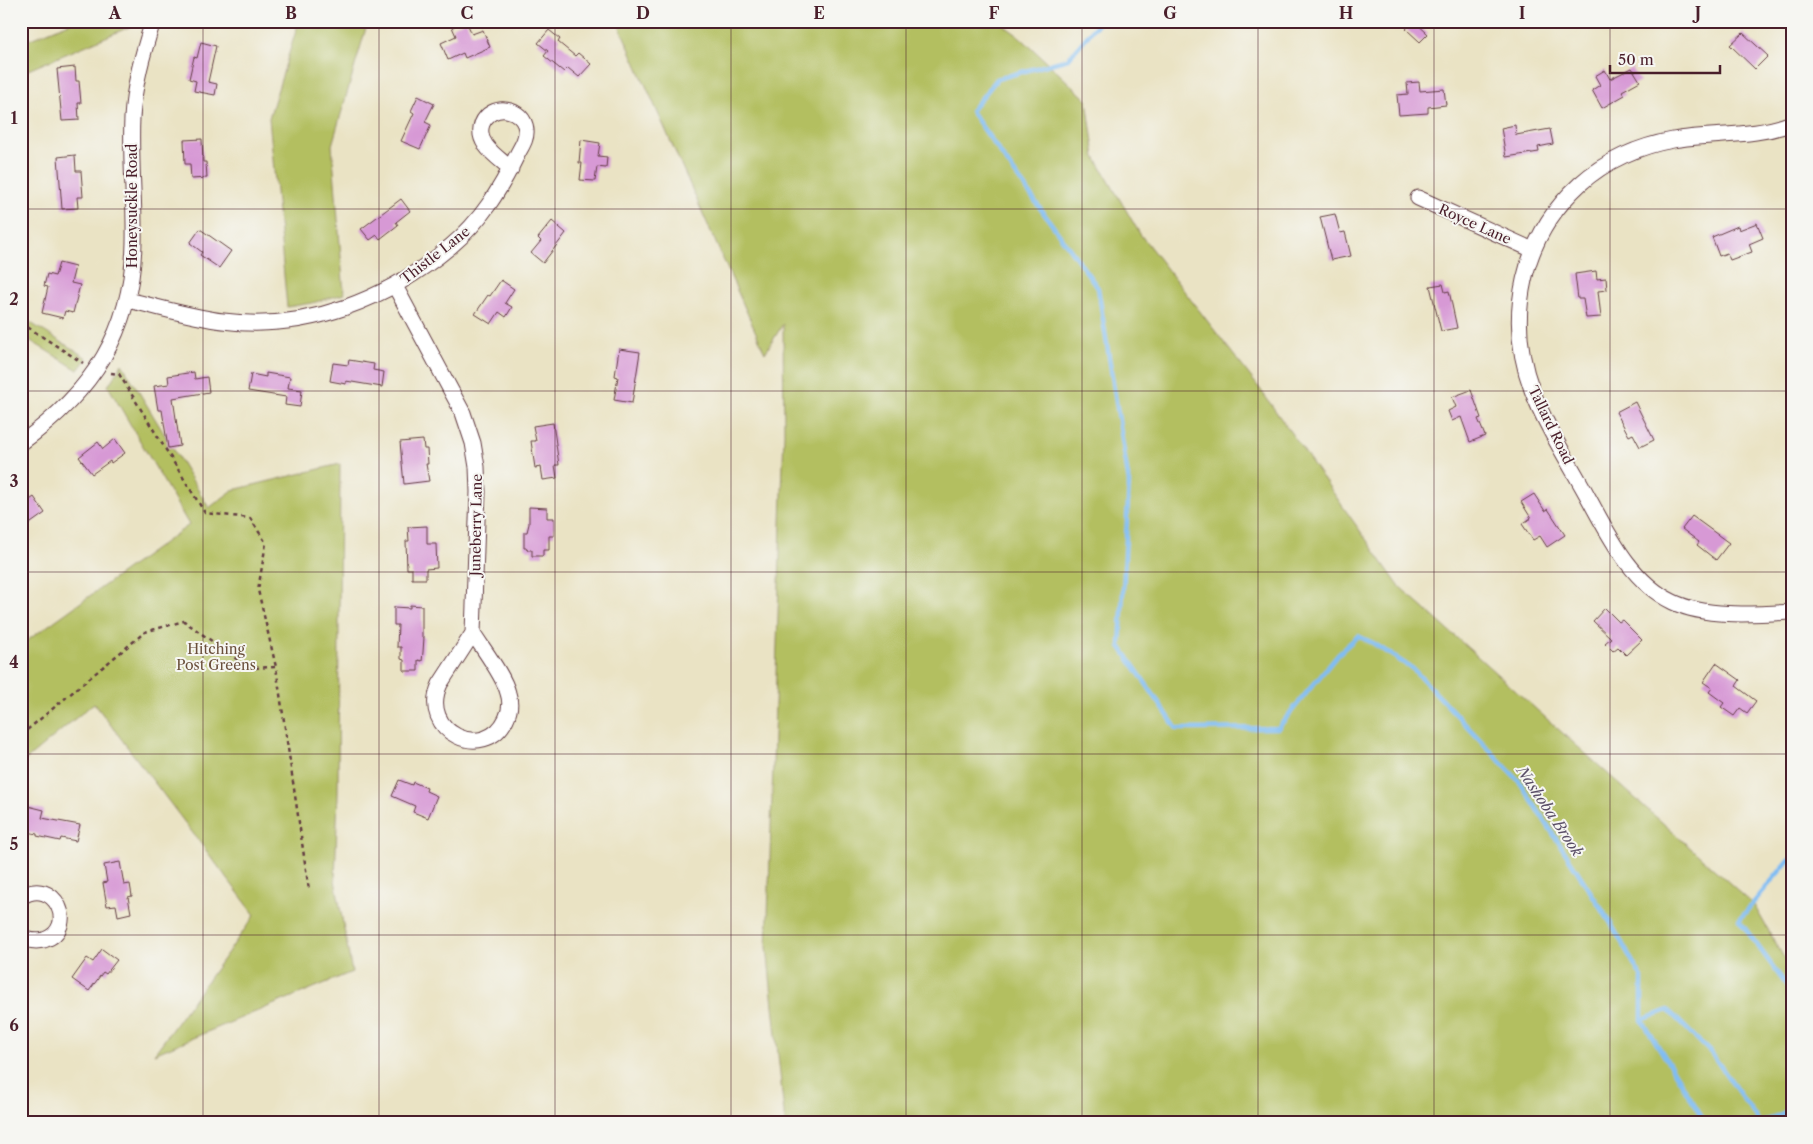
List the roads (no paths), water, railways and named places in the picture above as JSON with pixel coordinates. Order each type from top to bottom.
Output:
[{"type":"street","name":"Honeysuckle Road","points":[[21,443],[60,412],[96,371],[114,337],[127,300],[131,283],[134,240],[132,117],[139,69],[153,21]]},
{"type":"street","name":"Tallard Road","points":[[1792,123],[1764,131],[1674,140],[1640,149],[1598,170],[1566,198],[1546,225],[1533,250],[1521,289],[1519,309],[1519,330],[1526,370],[1542,414],[1603,524],[1632,567],[1648,585],[1672,602],[1688,608],[1721,613],[1792,612]]},
{"type":"street","name":"Thistle Lane","points":[[127,300],[225,322],[283,321],[342,309],[395,286],[426,265],[469,230],[494,198],[511,169]]},
{"type":"street","name":"Royce Lane","points":[[1418,198],[1533,250]]},
{"type":"street","name":"Juneberry Lane","points":[[395,286],[456,398],[473,443],[477,466],[478,492],[473,633]]},
{"type":"street","points":[[473,633],[506,686],[510,702],[509,710],[502,726],[490,736],[474,740],[458,737],[445,728],[440,722],[435,707],[440,684],[473,633]]},
{"type":"street","points":[[21,896],[30,892],[44,893],[56,901],[61,914],[58,928],[48,938],[34,941],[21,936]]},
{"type":"waterway","name":"Nashoba Brook","points":[[1100,21],[1068,59],[997,79],[971,111],[1098,288],[1129,483],[1120,646],[1177,729],[1278,728],[1338,654],[1358,636],[1373,643],[1413,669],[1519,781],[1610,922],[1642,978],[1642,1020],[1706,1123]]},
{"type":"waterway","points":[[1792,861],[1789,860],[1739,920],[1792,993]]},
{"type":"waterway","points":[[1642,1020],[1668,1010],[1712,1054],[1760,1123]]},
{"type":"waterway","points":[[1761,1123],[1792,1109]]},
{"type":"park label","name":"Hitching Post Greens","points":[[216,658]]}]
